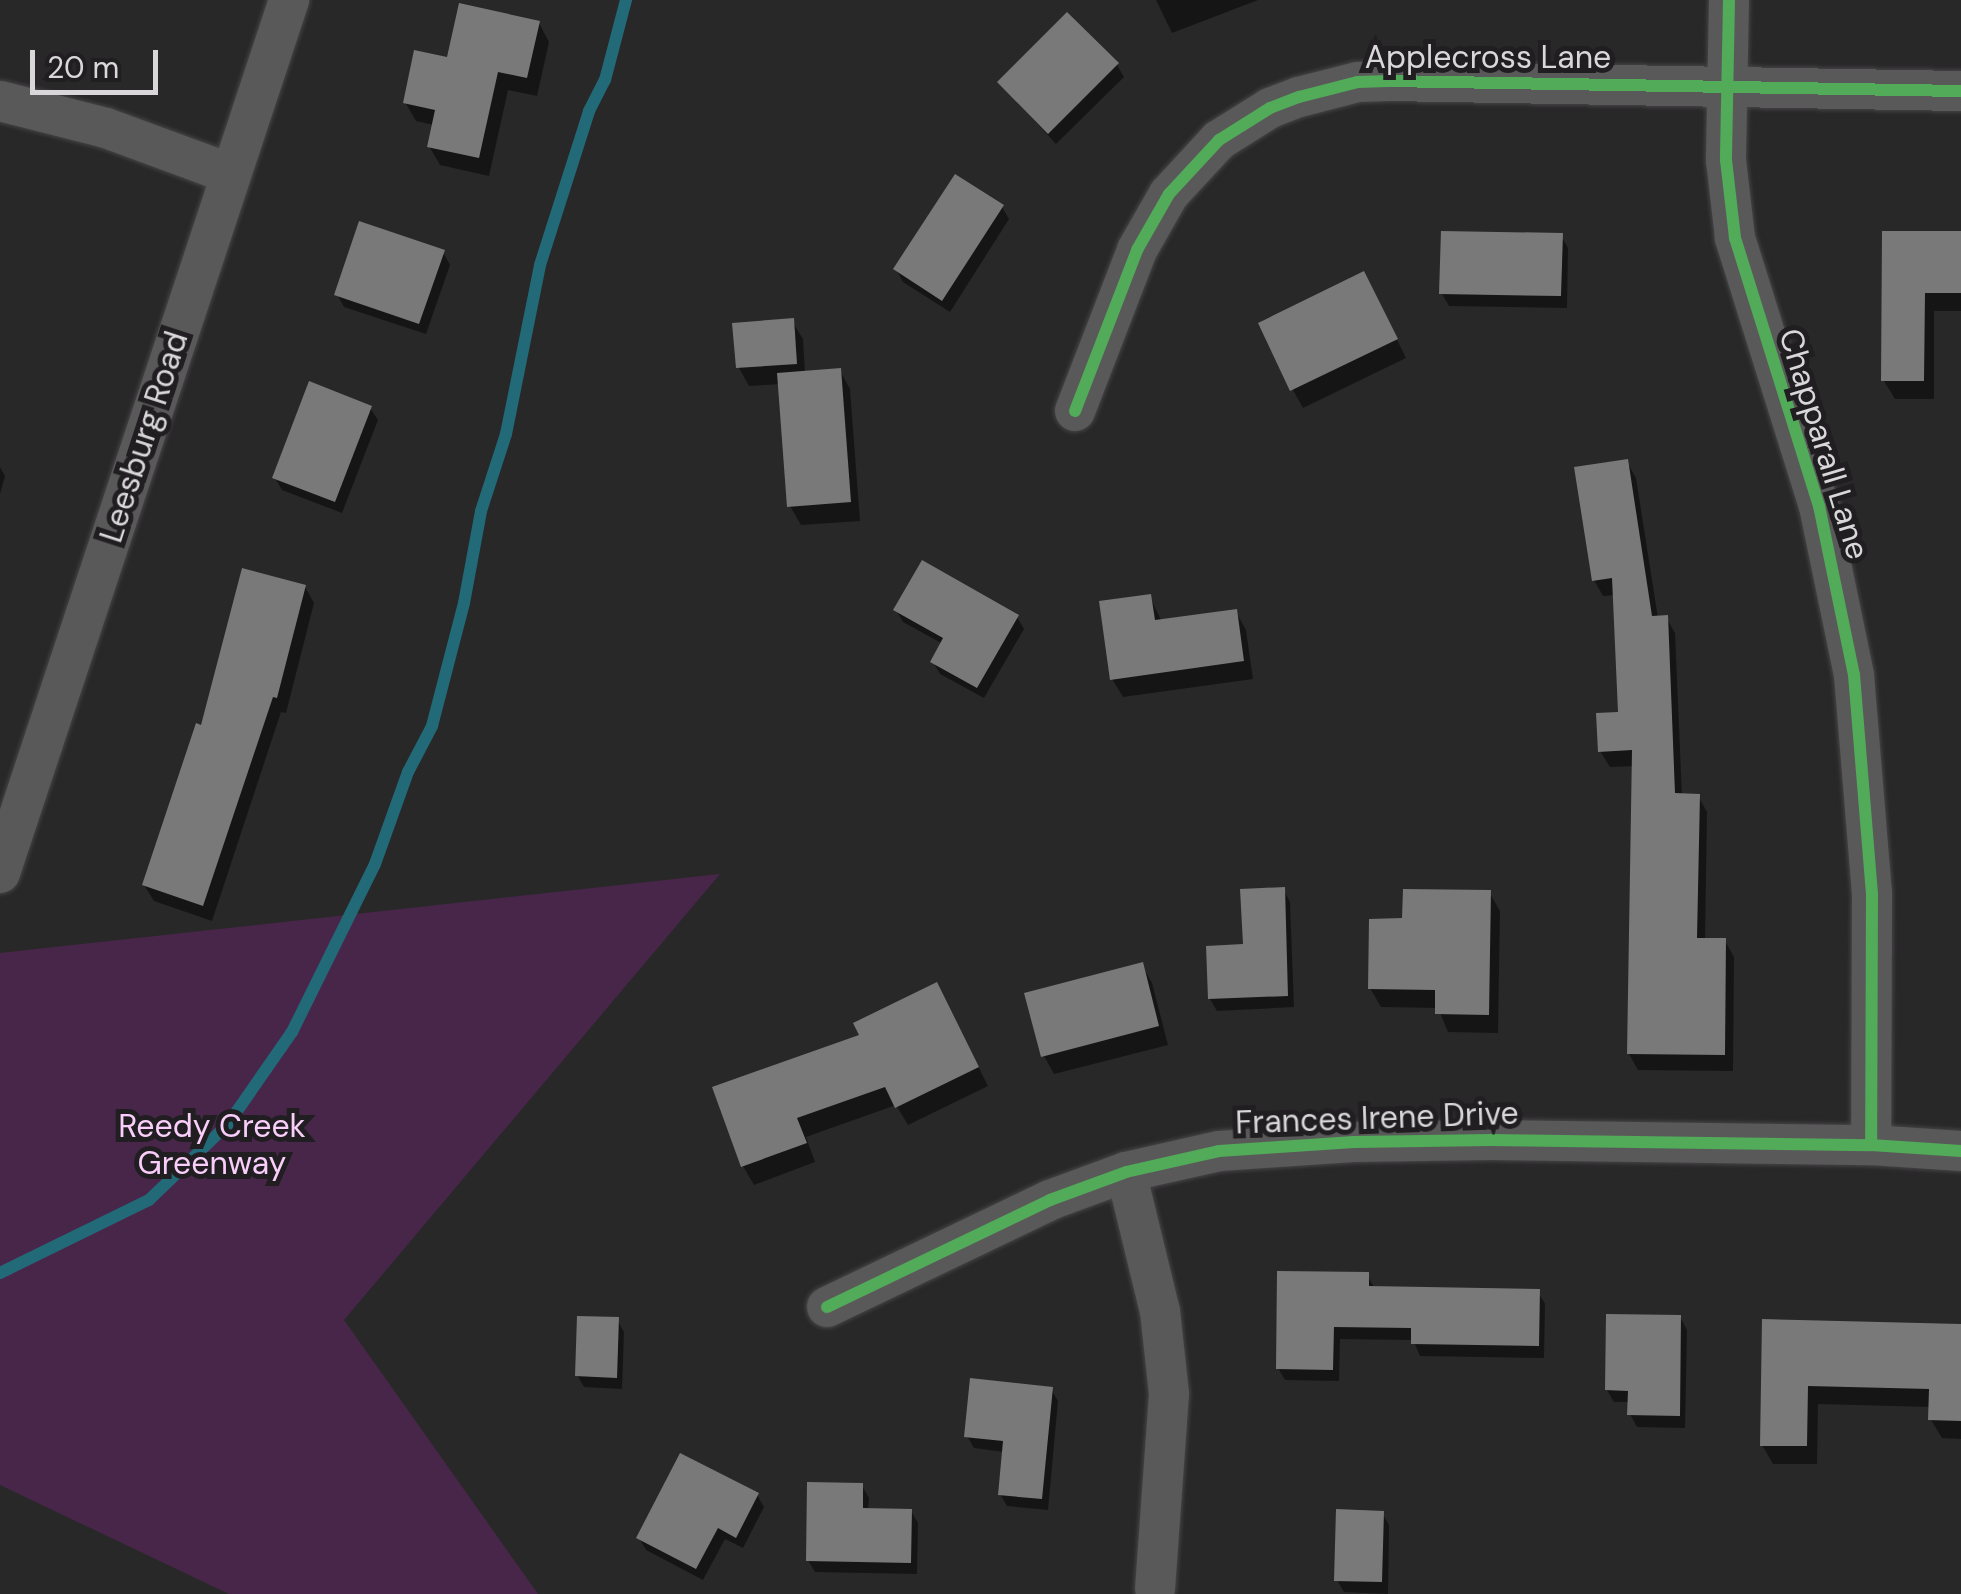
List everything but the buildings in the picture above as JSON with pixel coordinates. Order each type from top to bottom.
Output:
[{"type":"street","name":"Leesburg Road","points":[[0,874],[289,0]]},
{"type":"street","name":"Chapparall Lane","points":[[1729,0],[1726,160],[1735,238],[1819,506],[1854,675],[1872,894],[1872,1145]]},
{"type":"street","name":"Applecross Lane","points":[[1074,411],[1137,250],[1169,194],[1219,140],[1270,108],[1358,82],[1388,81],[1961,92]]},
{"type":"street","points":[[0,101],[106,128],[231,174]]},
{"type":"street","name":"Frances Irene Drive","points":[[827,1307],[1050,1200],[1126,1172],[1220,1151],[1354,1142],[1872,1145],[1961,1151]]},
{"type":"street","points":[[1126,1172],[1160,1311],[1169,1394],[1155,1588]]},
{"type":"green space","name":"Reedy Creek Greenway","points":[[720,874],[344,1320],[538,1594],[229,1594],[0,1485],[0,953]]},
{"type":"waterway","points":[[0,1273],[149,1200],[228,1124],[292,1032],[375,864],[408,772],[432,726],[464,603],[481,511],[506,434],[540,265],[589,111],[605,80],[626,0]]},
{"type":"cycle path","points":[[1729,0],[1726,160],[1735,238],[1819,506],[1854,675],[1872,894],[1871,1145]]},
{"type":"cycle path","points":[[1075,411],[1137,250],[1169,194],[1219,140],[1270,108],[1299,97],[1358,82],[1388,81],[1961,91]]},
{"type":"cycle path","points":[[827,1307],[1050,1200],[1126,1172],[1219,1151],[1354,1142],[1491,1140],[1871,1145],[1961,1151]]}]
